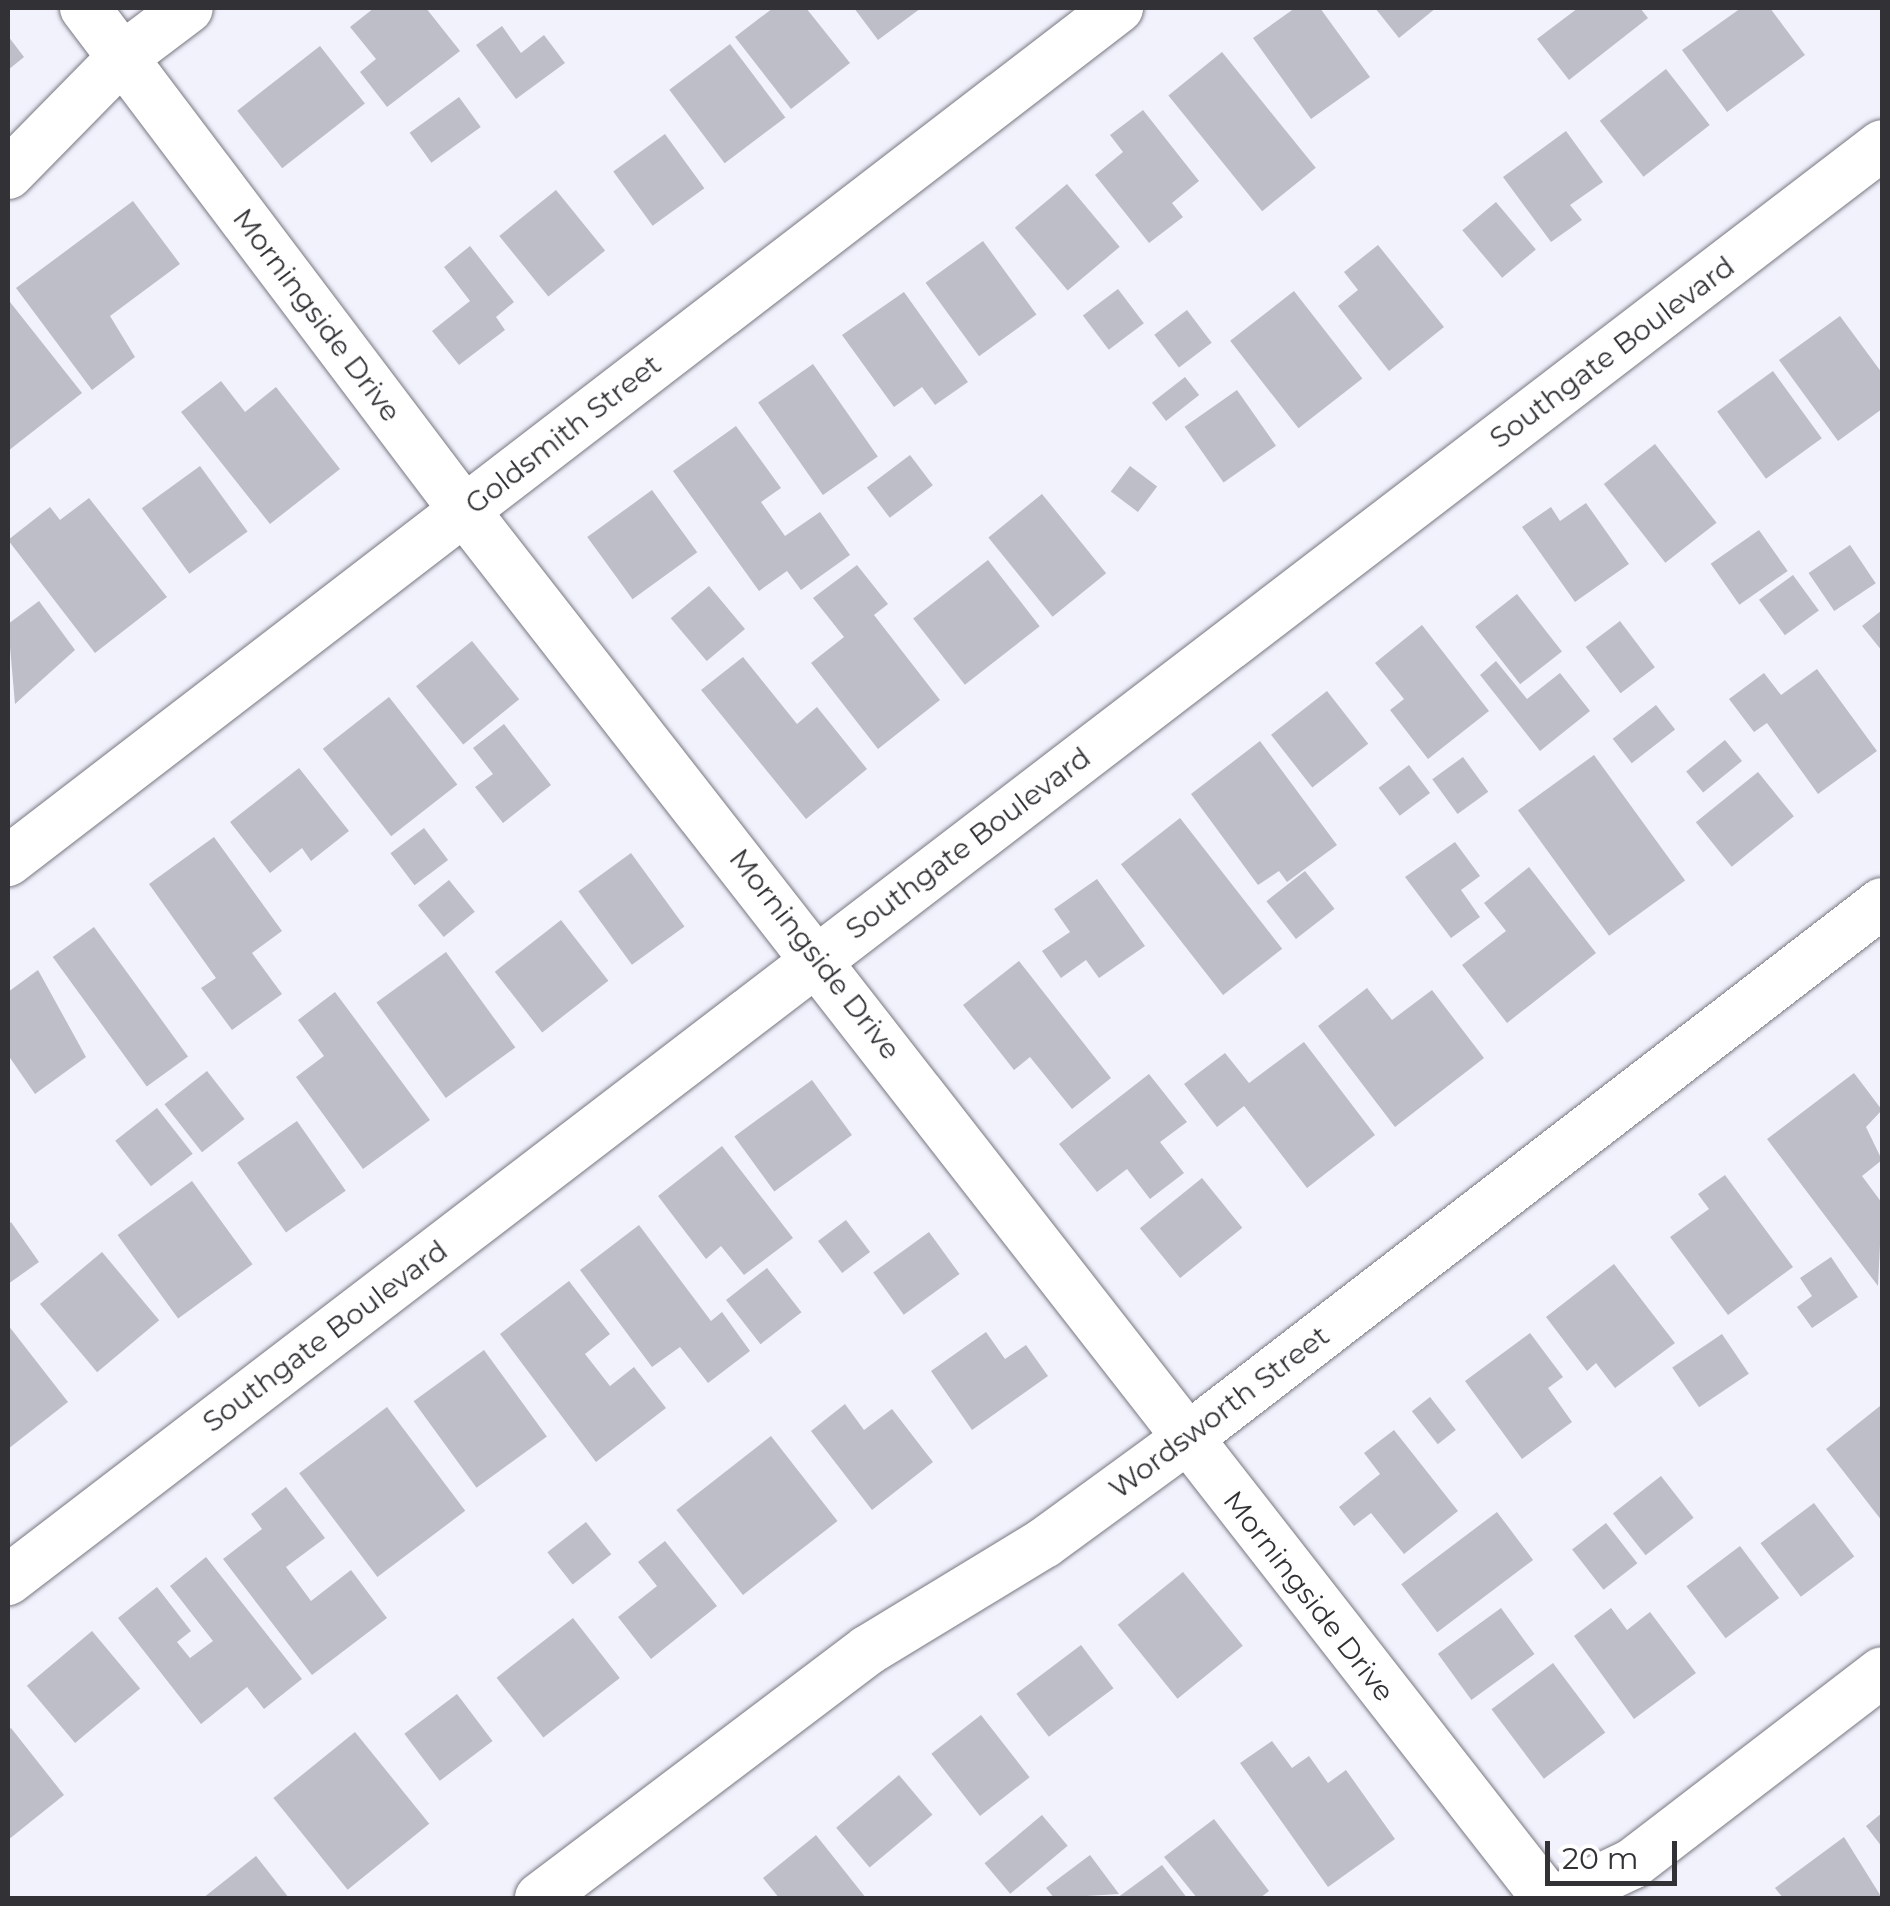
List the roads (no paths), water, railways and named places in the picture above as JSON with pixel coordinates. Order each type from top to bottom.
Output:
[{"type":"street","name":"Morningside Drive","points":[[85,8],[464,510],[819,957],[1185,1440],[1547,1898]]},
{"type":"street","points":[[8,174],[123,57],[188,8]]},
{"type":"street","name":"Goldsmith Street","points":[[8,861],[1118,8]]},
{"type":"street","name":"Southgate Boulevard","points":[[8,1580],[1882,145]]},
{"type":"street","name":"Wordsworth Street","points":[[540,1898],[868,1650],[1044,1543],[1185,1440],[1882,902]]},
{"type":"street","points":[[1561,1898],[1632,1864],[1882,1672]]}]
